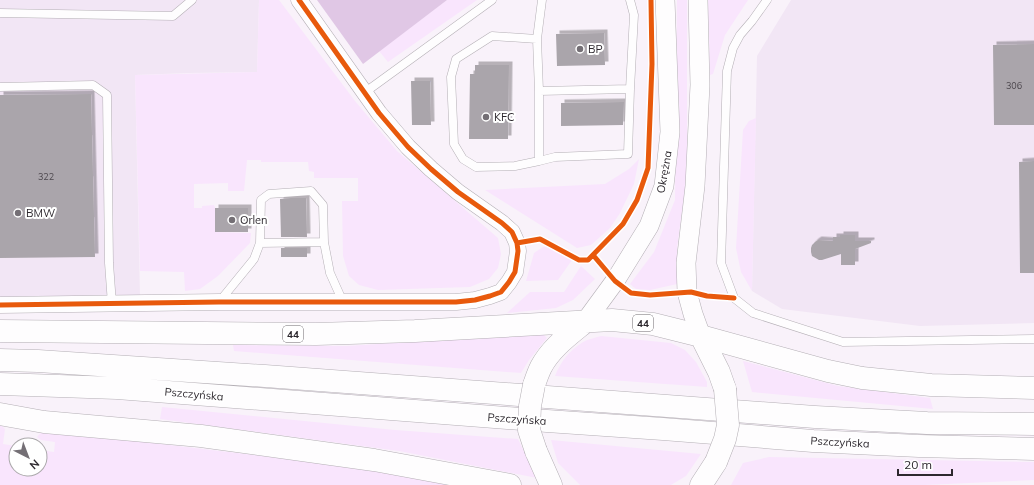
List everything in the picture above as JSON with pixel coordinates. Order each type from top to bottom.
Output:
[{"type":"main road","name":"44","points":[[0,331],[316,334],[415,331],[612,320],[653,324],[701,336]]},
{"type":"main road","points":[[551,485],[536,451],[529,430],[530,406],[534,385],[540,368],[551,352],[564,338],[585,322]]},
{"type":"main road","points":[[701,336],[828,371],[862,378],[931,385],[1034,388]]},
{"type":"main road","points":[[701,336],[705,347],[719,372],[725,389],[728,425],[725,439],[716,462],[701,485]]},
{"type":"main road","name":"Pszczyńska","points":[[0,360],[38,361],[265,376],[815,417],[927,423],[1034,424]]},
{"type":"main road","name":"Pszczyńska","points":[[0,384],[117,388],[813,441],[1034,449]]},
{"type":"main road","points":[[0,414],[44,422],[201,436],[374,460],[510,485]]},
{"type":"street","points":[[0,305],[219,302],[456,302],[475,300],[500,292],[515,272],[518,251],[517,243],[512,232],[502,223],[458,192],[408,147],[379,113],[299,0]]},
{"type":"street","name":"Okrężna","points":[[585,322],[615,281],[649,226],[664,186],[670,132],[665,0]]},
{"type":"street","points":[[698,0],[700,85],[695,186],[686,263],[686,292],[701,336]]},
{"type":"lane","points":[[0,13],[173,16],[192,0]]},
{"type":"lane","points":[[364,92],[492,0]]},
{"type":"lane","points":[[539,161],[540,91],[538,39],[542,0]]},
{"type":"lane","points":[[538,39],[492,36],[456,59],[451,77],[454,144],[463,159],[476,167],[515,166],[555,157],[628,154],[634,15],[630,0]]},
{"type":"lane","points":[[767,0],[740,35],[733,48],[727,71],[721,263],[734,298],[753,313],[843,342],[1034,339]]},
{"type":"lane","points":[[0,87],[93,85],[107,95],[112,304]]},
{"type":"lane","points":[[540,91],[630,89]]},
{"type":"lane","points":[[219,302],[254,259],[260,243],[261,200],[269,194],[311,191],[323,205],[324,242],[330,273],[343,302]]},
{"type":"lane","points":[[260,243],[324,242]]},
{"type":"shaded area","points":[[0,0],[259,0],[257,72],[135,75],[140,296],[0,299]]},
{"type":"shaded area","points":[[259,0],[279,0],[355,101],[397,151],[498,238],[501,254],[498,268],[489,279],[470,287],[378,290],[359,285],[349,276],[343,256],[342,201],[358,201],[358,178],[314,178],[314,172],[309,171],[308,162],[261,162],[261,160],[247,160],[244,191],[228,191],[228,183],[194,184],[194,208],[214,205],[215,232],[251,233],[250,243],[218,276],[200,289],[185,291],[184,272],[140,271],[135,75],[257,72]]},
{"type":"shaded area","points":[[317,0],[447,0],[363,64]]},
{"type":"shaded area","points":[[447,0],[477,0],[388,62],[379,51]]},
{"type":"shaded area","points":[[677,0],[687,0],[687,149],[686,182],[677,248],[677,284],[650,290],[636,289],[630,284],[654,252],[675,200]]},
{"type":"shaded area","points":[[708,0],[748,0],[725,35],[713,74],[710,75]]},
{"type":"shaded area","points":[[791,0],[1034,0],[1034,323],[920,326],[782,309],[752,291],[757,56]]},
{"type":"shaded area","points":[[756,118],[752,291],[741,272],[736,248],[743,130],[749,121]]},
{"type":"shaded area","points":[[639,159],[634,184],[620,213],[610,228],[591,245],[577,248],[485,190],[605,184],[629,169]]},
{"type":"shaded area","points":[[549,246],[572,260],[558,280],[526,281],[534,253],[543,247]]},
{"type":"shaded area","points":[[581,266],[595,279],[573,300],[556,308],[507,313],[530,292],[564,292]]},
{"type":"shaded area","points":[[543,334],[547,338],[529,360],[521,373],[234,351],[233,345],[346,346]]},
{"type":"shaded area","points":[[601,336],[671,343],[685,350],[696,362],[707,382],[707,387],[555,376],[563,361],[578,345]]},
{"type":"shaded area","points":[[743,361],[838,386],[930,398],[933,409],[752,392]]},
{"type":"shaded area","points":[[162,407],[395,430],[518,439],[537,478],[399,451],[160,419]]},
{"type":"shaded area","points":[[0,424],[5,429],[3,444],[8,445],[8,477],[48,477],[48,451],[54,452],[55,442],[48,441],[48,437],[37,437],[46,427],[101,437],[334,465],[449,485],[0,485]]},
{"type":"shaded area","points":[[551,440],[701,454],[686,476],[671,485],[580,485],[558,463]]},
{"type":"shaded area","points":[[769,457],[1034,462],[1034,480],[925,485],[731,485],[743,463]]},
{"type":"building","name":"BP","points":[[604,33],[605,65],[557,66],[556,34]]},
{"type":"building","points":[[1034,44],[1034,125],[994,125],[993,45]]},
{"type":"building","points":[[475,65],[509,65],[508,139],[469,139],[470,74],[475,74]]},
{"type":"building","points":[[411,81],[430,81],[431,125],[412,125]]},
{"type":"building","points":[[91,94],[95,257],[0,258],[0,95]]},
{"type":"building","points":[[624,102],[623,125],[561,126],[561,103]]},
{"type":"building","points":[[1034,161],[1034,273],[1020,273],[1019,162]]},
{"type":"building","points":[[306,198],[307,237],[281,237],[280,199]]},
{"type":"building","name":"Orlen","points":[[215,208],[248,208],[248,232],[215,232]]},
{"type":"building","points":[[840,235],[855,235],[855,241],[871,241],[871,243],[855,249],[855,265],[841,265],[841,254],[822,260],[812,256],[811,248],[815,242],[818,240],[833,241],[833,237],[840,237]]},
{"type":"building","points":[[281,248],[307,248],[307,257],[281,257]]},
{"type":"cycle path","points":[[0,305],[219,302],[456,302],[475,300],[501,292],[515,272],[518,251],[517,243],[512,232],[502,223],[458,192],[408,147],[379,113],[299,0]]},
{"type":"cycle path","points":[[517,243],[540,239],[579,260],[588,260],[623,224],[637,200],[648,168],[652,64],[651,0]]},
{"type":"cycle path","points":[[593,255],[615,281],[631,293],[650,295],[691,292],[707,296],[734,298]]},
{"type":"place","name":"BP","points":[[580,49]]},
{"type":"place","name":"KFC","points":[[486,117]]},
{"type":"place","name":"BMW","points":[[18,213]]},
{"type":"place","name":"Orlen","points":[[232,220]]}]
